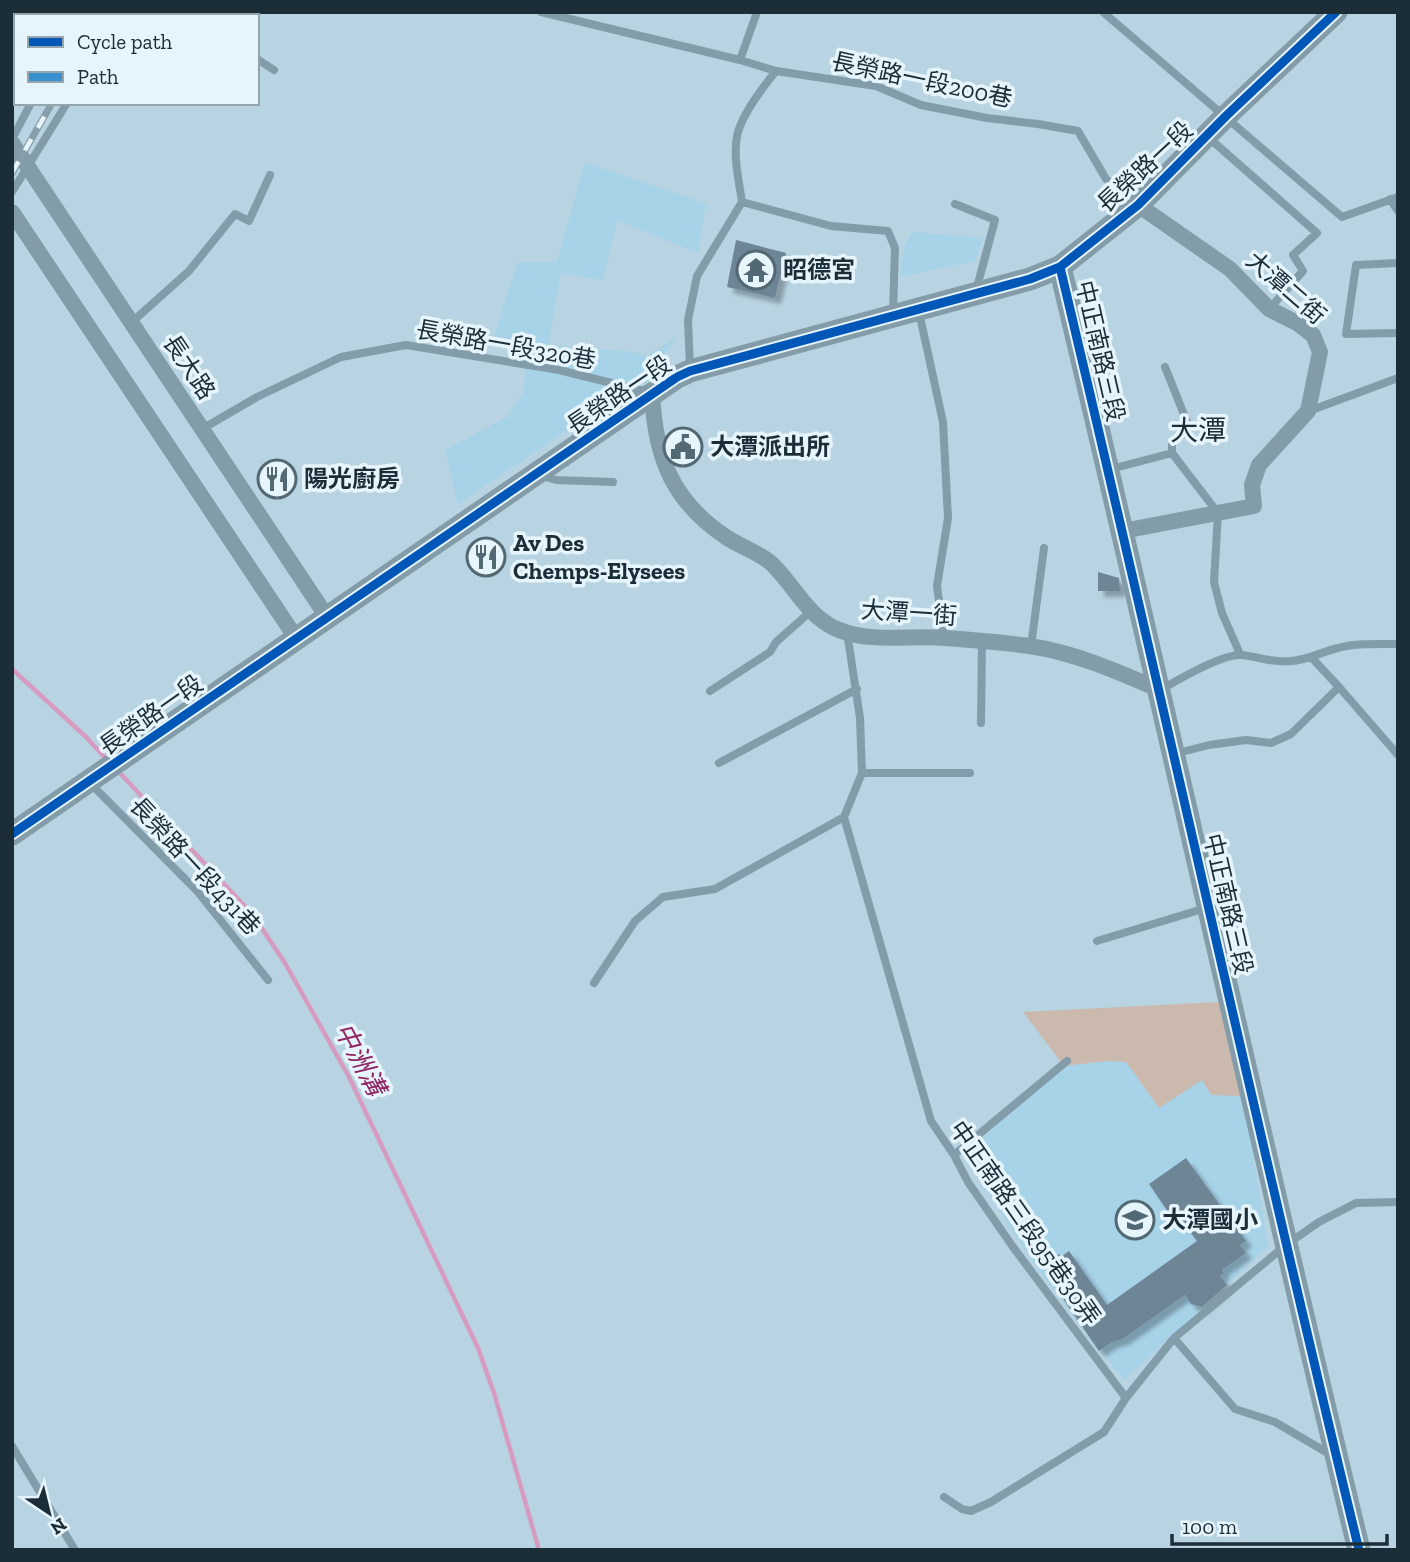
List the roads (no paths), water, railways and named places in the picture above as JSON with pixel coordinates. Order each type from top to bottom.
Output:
[{"type":"street","name":"長榮路一段","points":[[12,834],[652,393],[690,371],[1044,275],[1060,267],[1138,205],[1226,116],[1336,12]]},
{"type":"street","name":"長大路","points":[[12,141],[327,617]]},
{"type":"street","name":"大潭二街","points":[[1138,205],[1230,269],[1269,309],[1297,323],[1313,335],[1320,352],[1308,411]]},
{"type":"street","points":[[12,212],[296,638]]},
{"type":"street","name":"中正南路三段","points":[[1060,267],[1359,1550]]},
{"type":"street","name":"大潭一街","points":[[652,393],[658,447],[668,476],[688,503],[705,523],[742,548],[771,562],[810,612],[839,629],[872,637],[944,638],[1031,646],[1108,669],[1160,690]]},
{"type":"street","points":[[1123,531],[1254,506],[1252,485],[1259,465],[1308,411]]},
{"type":"lane","points":[[541,12],[776,71],[754,100],[737,136],[737,169],[742,202],[697,276],[688,320],[690,371]]},
{"type":"lane","points":[[740,60],[757,12]]},
{"type":"lane","points":[[1102,12],[1342,217],[1394,198],[1398,211]]},
{"type":"lane","points":[[259,60],[274,69]]},
{"type":"lane","name":"長榮路一段200巷","points":[[776,71],[876,86],[921,105],[974,116],[1078,131],[1105,179],[1138,205]]},
{"type":"lane","points":[[12,141],[30,105]]},
{"type":"lane","points":[[12,192],[66,105]]},
{"type":"lane","points":[[1206,136],[1317,233],[1293,255],[1303,271],[1269,309]]},
{"type":"lane","points":[[132,322],[189,271],[234,214],[249,221],[270,175]]},
{"type":"lane","points":[[742,202],[831,226],[888,231],[895,248],[893,316]]},
{"type":"lane","points":[[955,204],[995,220],[975,294]]},
{"type":"lane","points":[[1398,263],[1356,265],[1346,334],[1398,334]]},
{"type":"lane","points":[[918,309],[943,422],[948,517],[937,586],[944,638]]},
{"type":"lane","name":"長榮路一段320巷","points":[[202,429],[257,397],[341,357],[406,345],[559,370],[652,393]]},
{"type":"lane","points":[[1165,367],[1189,427],[1172,442],[1172,453],[1218,513],[1214,582],[1222,613],[1240,654]]},
{"type":"lane","points":[[1308,411],[1398,378]]},
{"type":"lane","points":[[1108,469],[1172,453]]},
{"type":"lane","points":[[537,474],[556,480],[613,482]]},
{"type":"lane","points":[[1031,646],[1044,548]]},
{"type":"lane","points":[[710,691],[770,652],[776,642],[810,612]]},
{"type":"lane","points":[[594,983],[635,920],[663,897],[715,889],[844,817],[862,773],[857,689],[847,631]]},
{"type":"lane","points":[[981,723],[982,642]]},
{"type":"lane","points":[[1160,690],[1214,662],[1240,654],[1262,661],[1289,662],[1312,658],[1338,648],[1398,644]]},
{"type":"lane","points":[[1312,658],[1398,755]]},
{"type":"lane","points":[[1174,754],[1246,740],[1271,743],[1291,734],[1339,687]]},
{"type":"lane","points":[[719,763],[857,689]]},
{"type":"lane","points":[[862,773],[970,773]]},
{"type":"lane","name":"長榮路一段431巷","points":[[89,782],[198,891],[268,980]]},
{"type":"lane","name":"中正南路三段95巷30弄","points":[[844,817],[931,1121],[968,1182],[1013,1247],[1126,1398]]},
{"type":"lane","points":[[1097,941],[1209,908]]},
{"type":"lane","points":[[954,1155],[1067,1061]]},
{"type":"lane","points":[[944,1497],[971,1511],[991,1502],[1104,1432],[1126,1398],[1174,1338],[1286,1245],[1319,1222],[1356,1203],[1398,1202]]},
{"type":"lane","points":[[1174,1338],[1235,1409],[1275,1422],[1337,1458]]},
{"type":"lane","points":[[12,1446],[75,1550]]},
{"type":"waterway","name":"中洲溝","points":[[12,669],[86,737],[108,761]]},
{"type":"waterway","name":"中洲溝","points":[[117,770],[253,915],[285,963],[349,1077],[478,1348],[494,1393],[539,1550]]},
{"type":"railway","points":[[12,173],[51,105]]},
{"type":"place","name":"昭德宮","points":[[756,270]]},
{"type":"place","name":"大潭派出所","points":[[683,447]]},
{"type":"place","name":"陽光廚房","points":[[277,479]]},
{"type":"place","name":"Av Des Chemps-Elysees","points":[[486,557]]},
{"type":"place","name":"大潭國小","points":[[1135,1220]]},
{"type":"district","name":"大潭","points":[[1198,430]]}]
